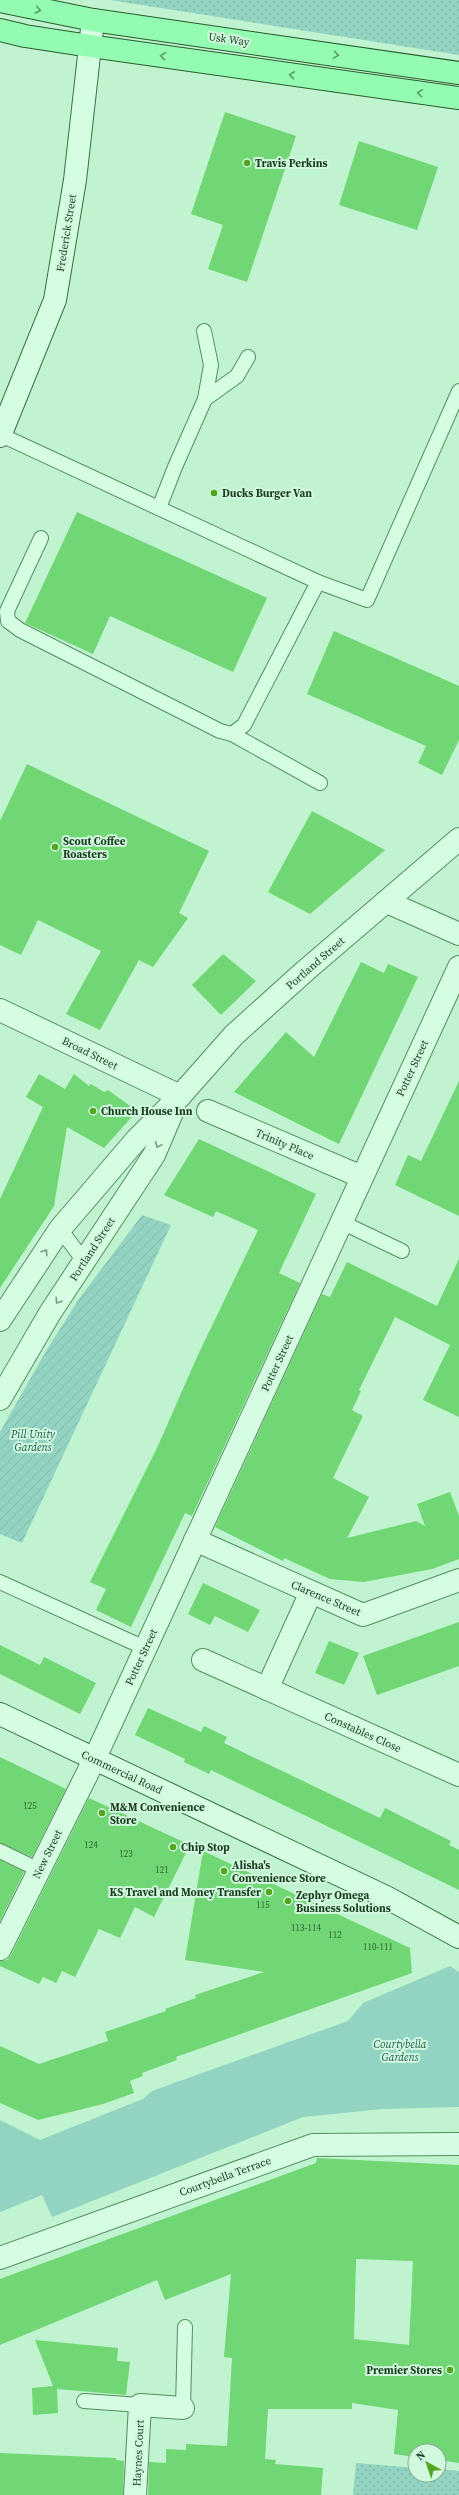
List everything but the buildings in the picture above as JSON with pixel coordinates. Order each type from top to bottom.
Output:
[{"type":"main road","name":"Usk Way","points":[[0,1],[93,20],[459,73]]},
{"type":"main road","points":[[0,30],[25,36],[90,46],[459,98]]},
{"type":"street","name":"Frederick Street","points":[[0,436],[56,300],[75,180],[93,20]]},
{"type":"street","name":"Portland Street","points":[[0,1320],[60,1230],[137,1139],[180,1096],[234,1036],[305,971],[459,839]]},
{"type":"street","points":[[387,902],[459,934]]},
{"type":"street","name":"Potter Street","points":[[95,1758],[459,967]]},
{"type":"street","name":"Broad Street","points":[[0,1010],[180,1096]]},
{"type":"street","name":"Portland Street","points":[[0,1399],[50,1313],[154,1155],[180,1096]]},
{"type":"street","name":"Trinity Place","points":[[208,1111],[362,1177]]},
{"type":"street","name":"Clarence Street","points":[[195,1540],[363,1615],[459,1580]]},
{"type":"street","points":[[267,1689],[310,1592]]},
{"type":"street","name":"Constables Close","points":[[203,1660],[459,1776]]},
{"type":"street","name":"Commercial Road","points":[[0,1714],[386,1897],[459,1937]]},
{"type":"street","name":"New Street","points":[[0,1949],[95,1758]]},
{"type":"street","name":"Courtybella Terrace","points":[[0,2258],[313,2145],[459,2144]]},
{"type":"street","name":"Haynes Court","points":[[135,2495],[140,2405],[183,2408]]},
{"type":"lane","points":[[159,508],[175,467],[205,400],[211,365],[204,331]]},
{"type":"lane","points":[[205,400],[237,376],[248,357]]},
{"type":"lane","points":[[0,436],[318,582],[367,600],[459,391]]},
{"type":"lane","points":[[41,538],[7,611],[8,621],[20,630],[199,721],[220,731],[232,734],[320,783]]},
{"type":"lane","points":[[232,734],[244,725],[318,582]]},
{"type":"lane","points":[[341,1222],[402,1251]]},
{"type":"lane","points":[[60,1230],[84,1261]]},
{"type":"lane","points":[[0,1582],[145,1648]]},
{"type":"lane","points":[[0,1851],[40,1870]]},
{"type":"lane","points":[[183,2408],[185,2327]]},
{"type":"lane","points":[[84,2401],[140,2405]]},
{"type":"green space","points":[[110,0],[459,0],[459,55]]},
{"type":"green space","name":"Pill Unity Gardens","points":[[142,1215],[171,1225],[22,1543],[0,1534],[0,1432],[46,1351],[79,1299]]},
{"type":"green space","name":"Courtybella Gardens","points":[[450,1966],[459,1972],[459,2107],[383,2109],[303,2117],[52,2217],[42,2195],[0,2212],[0,2120],[40,2140],[143,2099],[152,2091],[348,2021],[363,2003]]},
{"type":"green space","points":[[356,2463],[407,2467],[407,2483],[447,2483],[447,2470],[459,2471],[459,2495],[353,2495]]},
{"type":"place","name":"Travis Perkins","points":[[247,163]]},
{"type":"place","name":"Ducks Burger Van","points":[[214,493]]},
{"type":"place","name":"Scout Coffee Roasters","points":[[55,847]]},
{"type":"place","name":"Church House Inn","points":[[93,1111]]},
{"type":"place","name":"M&M Convenience Store","points":[[102,1813]]},
{"type":"place","name":"Chip Stop","points":[[173,1847]]},
{"type":"place","name":"Alisha's Convenience Store","points":[[224,1871]]},
{"type":"place","name":"KS Travel and Money Transfer","points":[[269,1892]]},
{"type":"place","name":"Zephyr Omega Business Solutions","points":[[288,1901]]},
{"type":"place","name":"Premier Stores","points":[[450,2370]]}]
